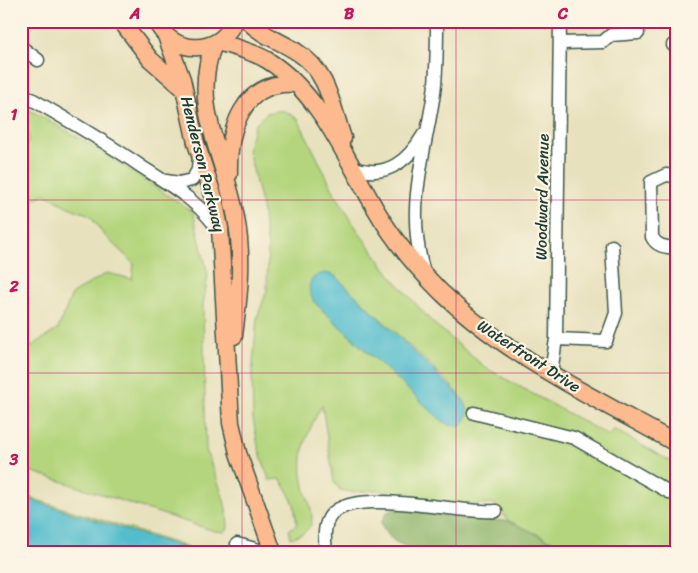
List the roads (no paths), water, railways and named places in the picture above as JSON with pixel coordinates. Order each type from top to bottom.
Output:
[{"type":"main road","points":[[121,21],[150,59],[175,79],[185,90]]},
{"type":"main road","name":"Henderson Parkway","points":[[156,21],[166,36],[185,90],[198,153],[216,206],[221,236],[228,385],[234,438],[273,552]]},
{"type":"main road","name":"Henderson Parkway","points":[[228,385],[241,269],[240,240],[231,194],[214,142],[204,86],[205,70],[216,43],[229,31],[234,21]]},
{"type":"main road","name":"Waterfront Drive","points":[[248,21],[262,33],[301,54],[318,70],[326,85],[354,168]]},
{"type":"main road","name":"Henderson Parkway","points":[[166,36],[177,44],[190,48],[216,43]]},
{"type":"main road","name":"Waterfront Drive","points":[[216,43],[250,52],[266,60],[295,84],[319,113],[354,168],[382,219],[425,275],[476,323],[516,352],[677,444]]},
{"type":"main road","points":[[231,194],[230,143],[241,111],[264,90],[277,85],[295,84]]},
{"type":"street","points":[[425,275],[418,247],[414,215],[436,77],[437,21]]},
{"type":"street","name":"Woodward Avenue","points":[[551,373],[556,339],[560,21]]},
{"type":"street","points":[[560,43],[603,42],[612,35],[638,34]]},
{"type":"street","points":[[21,47],[38,60]]},
{"type":"street","points":[[21,93],[94,135],[161,179],[202,210],[221,236]]},
{"type":"street","points":[[354,168],[377,172],[396,167],[417,146],[428,124]]},
{"type":"street","points":[[161,179],[179,183],[192,180],[198,170],[198,153]]},
{"type":"street","points":[[677,176],[658,177],[651,182],[652,237],[655,243],[677,248]]},
{"type":"street","points":[[556,339],[606,342],[616,312],[612,246]]},
{"type":"street","points":[[474,413],[574,438],[669,492],[677,494]]},
{"type":"street","points":[[326,552],[326,524],[330,516],[336,510],[357,502],[382,501],[474,511],[496,511]]},
{"type":"street","points":[[238,544],[266,552]]},
{"type":"water","points":[[326,273],[335,276],[463,399],[468,413],[461,426],[449,425],[441,420],[315,303],[310,292],[310,283],[315,276]]},
{"type":"water","points":[[21,497],[197,552],[21,552]]}]
